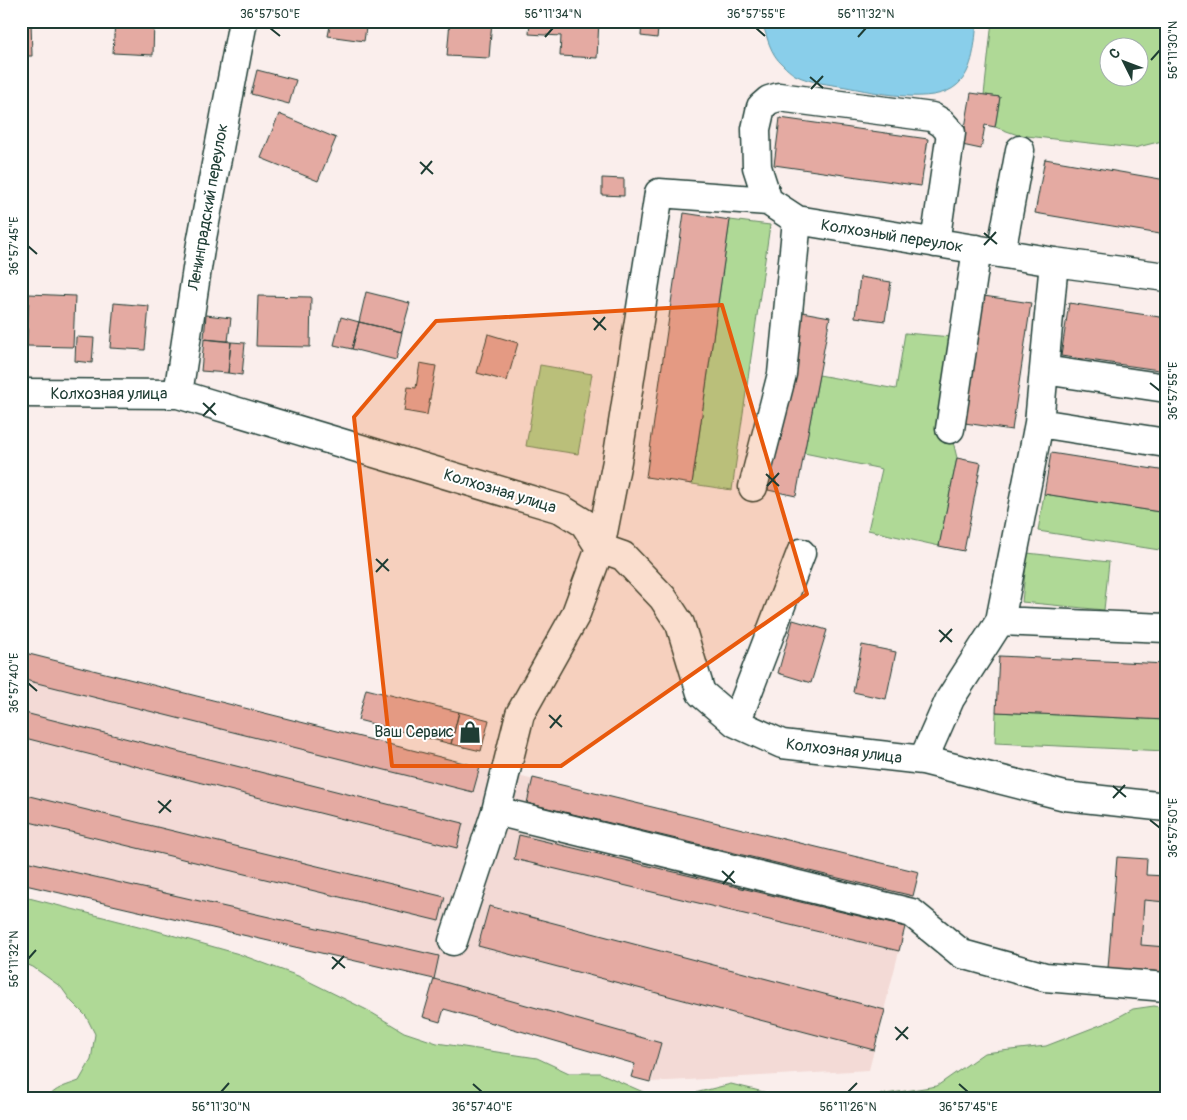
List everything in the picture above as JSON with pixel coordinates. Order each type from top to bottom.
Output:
[{"type":"street","name":"Ленинградский переулок","points":[[178,394],[200,248],[243,21]]},
{"type":"street","points":[[768,201],[757,167],[756,129],[761,107],[769,100],[779,97],[932,117],[942,123],[951,133],[935,242]]},
{"type":"street","points":[[950,429],[989,251],[1020,150]]},
{"type":"street","points":[[453,941],[496,811],[520,714],[575,616],[600,548],[617,460],[659,192],[768,201],[797,220],[782,374],[753,487]]},
{"type":"street","name":"Колхозный переулок","points":[[797,220],[1054,262],[1166,277]]},
{"type":"street","points":[[923,760],[950,699],[1000,621],[1039,423],[1054,262]]},
{"type":"street","points":[[1044,370],[1166,388]]},
{"type":"street","name":"Колхозная улица","points":[[21,393],[178,394],[561,509],[584,523],[600,548],[623,556],[663,598],[680,624],[701,693],[736,724],[782,744],[923,760],[1064,796],[1166,807]]},
{"type":"street","points":[[1039,423],[1166,443]]},
{"type":"street","points":[[736,724],[801,552]]},
{"type":"street","points":[[1000,621],[1166,628]]},
{"type":"street","points":[[496,811],[912,913],[962,954],[1045,977],[1166,987]]},
{"type":"highlighted area","points":[[722,305],[807,594],[561,766],[392,766],[354,417],[436,321]]},
{"type":"shaded area","points":[[21,652],[480,767],[919,872],[869,1070],[650,1082],[631,1077],[635,1064],[444,1009],[440,1022],[423,1017],[434,979],[21,884]]},
{"type":"shaded area","points":[[1117,857],[1147,859],[1146,875],[1166,876],[1166,972],[1108,968]]},
{"type":"green space","points":[[992,21],[1166,21],[1166,140],[1134,148],[1018,135],[995,127],[1000,97],[984,95]]},
{"type":"green space","points":[[730,220],[770,225],[732,490],[692,484]]},
{"type":"green space","points":[[905,333],[963,338],[950,429],[957,458],[939,546],[868,530],[882,469],[804,453],[819,375],[896,389]]},
{"type":"green space","points":[[540,365],[592,374],[578,454],[526,446]]},
{"type":"green space","points":[[1044,494],[1166,513],[1166,551],[1038,531]]},
{"type":"green space","points":[[1027,553],[1109,562],[1104,610],[1022,602]]},
{"type":"green space","points":[[996,712],[1166,720],[1166,751],[995,743]]},
{"type":"green space","points":[[21,896],[239,954],[298,976],[367,1010],[404,1032],[437,1043],[537,1058],[569,1073],[600,1073],[659,1099],[48,1099],[57,1090],[79,1081],[91,1060],[95,1034],[86,1016],[71,1001],[61,987],[33,967],[21,962]]},
{"type":"green space","points":[[1154,1006],[1166,1008],[1166,1099],[1104,1099],[1076,1094],[1050,1099],[671,1099],[731,1084],[788,1098],[840,1098],[886,1094],[937,1086],[984,1053],[1046,1046],[1113,1020],[1133,1009]]},
{"type":"water","points":[[762,21],[977,21],[973,55],[963,79],[947,91],[934,95],[903,96],[814,82],[795,75],[775,56]]},
{"type":"building","points":[[21,21],[31,21],[32,56],[21,56]]},
{"type":"building","points":[[115,21],[154,21],[153,55],[113,53]]},
{"type":"building","points":[[331,21],[367,21],[364,41],[328,36]]},
{"type":"building","points":[[450,21],[492,21],[489,58],[447,56]]},
{"type":"building","points":[[530,21],[599,21],[597,58],[560,56],[561,36],[529,34]]},
{"type":"building","points":[[642,21],[659,21],[657,38],[641,36]]},
{"type":"building","points":[[257,70],[296,80],[289,104],[251,94]]},
{"type":"building","points":[[971,93],[1000,97],[995,127],[985,125],[981,149],[962,145]]},
{"type":"building","points":[[279,114],[336,138],[318,181],[261,158]]},
{"type":"building","points":[[780,118],[928,139],[921,186],[774,165]]},
{"type":"building","points":[[1045,159],[1166,180],[1166,235],[1035,213]]},
{"type":"building","points":[[602,178],[624,179],[624,196],[602,195]]},
{"type":"building","points":[[684,213],[730,220],[692,484],[646,477]]},
{"type":"building","points":[[860,277],[891,282],[885,321],[855,317]]},
{"type":"building","points":[[366,292],[410,303],[402,332],[359,322]]},
{"type":"building","points":[[29,294],[75,296],[73,347],[27,346]]},
{"type":"building","points":[[977,295],[1031,303],[1012,430],[958,422]]},
{"type":"building","points":[[258,296],[311,297],[310,347],[256,346]]},
{"type":"building","points":[[114,303],[149,306],[145,350],[110,348]]},
{"type":"building","points":[[1069,303],[1166,318],[1166,371],[1061,356]]},
{"type":"building","points":[[802,312],[830,317],[796,496],[768,490]]},
{"type":"building","points":[[206,315],[231,318],[228,341],[204,339]]},
{"type":"building","points":[[341,317],[359,322],[352,349],[334,345]]},
{"type":"building","points":[[359,322],[402,332],[396,360],[352,349]]},
{"type":"building","points":[[488,334],[518,343],[507,381],[477,373]]},
{"type":"building","points":[[76,337],[94,338],[92,363],[75,361]]},
{"type":"building","points":[[204,339],[231,342],[228,373],[201,371]]},
{"type":"building","points":[[231,342],[245,343],[242,375],[228,373]]},
{"type":"building","points":[[420,363],[436,366],[427,415],[404,411],[408,387],[416,388]]},
{"type":"building","points":[[1051,453],[1166,471],[1166,513],[1044,494]]},
{"type":"building","points":[[957,458],[981,463],[964,551],[939,546]]},
{"type":"building","points":[[793,620],[827,630],[811,683],[778,673]]},
{"type":"building","points":[[862,645],[896,652],[886,699],[853,692]]},
{"type":"building","points":[[21,652],[480,767],[473,792],[21,679]]},
{"type":"building","points":[[999,656],[1166,664],[1166,720],[996,712]]},
{"type":"building","points":[[366,689],[459,712],[451,744],[358,720]]},
{"type":"building","points":[[21,712],[463,823],[457,848],[21,737]]},
{"type":"building","points":[[459,712],[489,720],[481,751],[451,744]]},
{"type":"building","points":[[533,778],[919,872],[913,896],[527,803]]},
{"type":"building","points":[[21,794],[445,897],[439,921],[21,820]]},
{"type":"building","points":[[519,835],[905,927],[899,951],[514,859]]},
{"type":"building","points":[[1117,857],[1147,859],[1146,875],[1166,876],[1166,902],[1144,900],[1141,945],[1166,947],[1166,972],[1108,968]]},
{"type":"building","points":[[21,860],[439,956],[434,979],[21,884]]},
{"type":"building","points":[[489,906],[885,1010],[874,1050],[478,946]]},
{"type":"building","points":[[434,979],[661,1043],[650,1082],[631,1077],[635,1064],[444,1009],[440,1022],[423,1017]]},
{"type":"place","name":"Ваш Сервис","points":[[470,732]]}]
